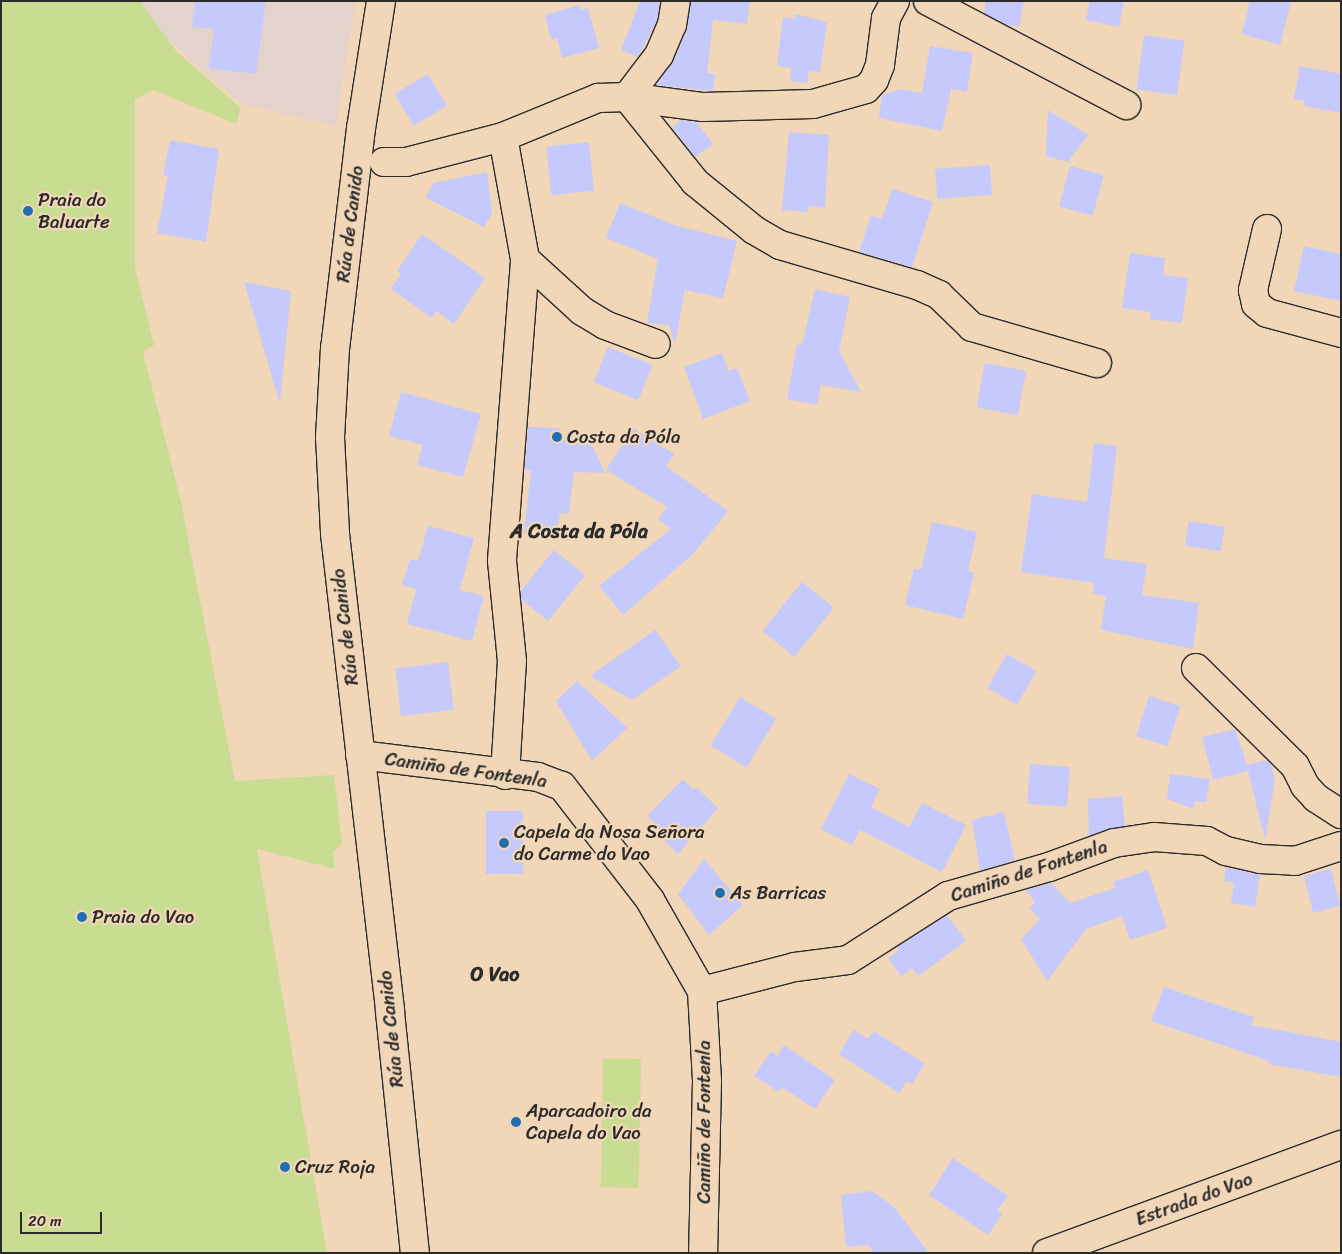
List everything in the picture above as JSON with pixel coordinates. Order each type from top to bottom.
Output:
[{"type":"street","name":"Rúa de Canido","points":[[380,1],[335,348],[330,437],[335,534],[414,1253]]},
{"type":"street","points":[[627,97],[659,55],[672,25],[676,1]]},
{"type":"street","points":[[384,162],[406,162],[503,137],[598,98],[627,97],[703,107],[813,104],[866,89],[874,80],[880,65],[886,18],[894,1]]},
{"type":"street","points":[[928,1],[1126,105]]},
{"type":"street","points":[[627,97],[695,182],[754,230],[780,245],[917,285],[939,295],[972,327],[1097,363]]},
{"type":"street","points":[[503,137],[525,259],[502,560],[512,660],[505,775]]},
{"type":"street","points":[[1267,229],[1253,290],[1256,304],[1267,313],[1341,333]]},
{"type":"street","points":[[525,259],[582,312],[605,325],[656,344]]},
{"type":"street","points":[[1196,668],[1295,766],[1305,786],[1316,798],[1341,814]]},
{"type":"street","name":"Camiño de Fontenla","points":[[360,755],[505,775],[538,777],[562,786],[650,900],[702,991],[707,1081],[703,1253]]},
{"type":"street","name":"Camiño de Fontenla","points":[[702,991],[795,967],[848,960],[948,896],[1049,867],[1114,843],[1154,837],[1207,841],[1226,851],[1260,859],[1295,861],[1341,846]]},
{"type":"street","name":"Estrada do Vao","points":[[1047,1253],[1341,1145]]},
{"type":"shaded area","points":[[138,1],[355,1],[336,126],[240,103],[170,42],[143,12]]},
{"type":"green space","points":[[1,1],[140,1],[176,51],[241,108],[236,124],[153,90],[135,99],[135,268],[154,345],[143,352],[181,502],[235,781],[334,775],[342,843],[333,852],[335,869],[257,849],[327,1253],[1,1253]]},
{"type":"green space","points":[[603,1058],[641,1059],[639,1188],[601,1187]]},
{"type":"building","points":[[195,1],[266,1],[256,74],[209,68],[214,29],[192,27]]},
{"type":"building","points":[[640,1],[660,1],[657,21],[638,57],[621,50]]},
{"type":"building","points":[[691,1],[750,1],[747,24],[713,20],[707,73],[715,74],[713,91],[656,85],[673,61],[686,31]]},
{"type":"building","points":[[986,1],[1024,1],[1019,27],[1007,25],[984,13]]},
{"type":"building","points":[[1090,1],[1124,1],[1119,27],[1086,20]]},
{"type":"building","points":[[1250,1],[1291,1],[1280,45],[1242,34]]},
{"type":"building","points":[[580,5],[581,10],[588,8],[599,48],[562,58],[557,38],[551,40],[545,15]]},
{"type":"building","points":[[795,14],[827,22],[820,72],[809,71],[807,83],[790,81],[791,68],[777,66],[783,17],[795,19]]},
{"type":"building","points":[[1144,35],[1185,41],[1177,95],[1136,89]]},
{"type":"building","points":[[930,46],[973,53],[967,92],[951,89],[942,131],[879,118],[882,95],[901,89],[922,93]]},
{"type":"building","points":[[1300,66],[1341,74],[1341,113],[1304,106],[1305,101],[1294,99]]},
{"type":"building","points":[[428,74],[447,106],[414,126],[395,94]]},
{"type":"building","points":[[1048,110],[1088,135],[1068,162],[1046,156]]},
{"type":"building","points":[[681,120],[696,122],[713,144],[695,157],[672,128]]},
{"type":"building","points":[[789,132],[829,135],[825,208],[808,206],[808,212],[782,210]]},
{"type":"building","points":[[170,140],[219,149],[206,242],[157,233],[168,176],[163,175]]},
{"type":"building","points":[[589,142],[594,191],[551,195],[546,146]]},
{"type":"building","points":[[990,165],[992,195],[937,199],[935,169]]},
{"type":"building","points":[[1070,166],[1104,175],[1093,216],[1059,207]]},
{"type":"building","points":[[487,172],[492,213],[484,227],[426,198],[433,183]]},
{"type":"building","points":[[892,189],[933,202],[912,267],[859,252],[871,215],[882,219]]},
{"type":"building","points":[[620,203],[677,226],[737,241],[723,298],[685,290],[675,344],[669,325],[647,323],[658,259],[606,238]]},
{"type":"building","points":[[422,234],[485,278],[454,324],[436,311],[432,318],[391,289],[401,274],[397,271]]},
{"type":"building","points":[[1304,246],[1341,254],[1341,301],[1294,291]]},
{"type":"building","points":[[1130,253],[1165,258],[1163,275],[1188,278],[1182,323],[1150,319],[1151,312],[1122,308]]},
{"type":"building","points":[[244,282],[291,291],[280,401],[279,401]]},
{"type":"building","points":[[815,289],[850,297],[839,351],[861,392],[821,385],[817,405],[787,399],[797,344],[802,345]]},
{"type":"building","points":[[608,347],[653,365],[638,400],[594,382]]},
{"type":"building","points":[[722,353],[729,371],[737,368],[750,401],[703,419],[684,367]]},
{"type":"building","points":[[985,363],[1026,371],[1018,415],[976,407]]},
{"type":"building","points":[[401,392],[481,414],[463,477],[417,465],[423,445],[389,436]]},
{"type":"building","points":[[528,427],[560,428],[559,438],[590,441],[605,473],[574,472],[569,514],[560,513],[556,538],[524,533],[531,470],[525,470]]},
{"type":"building","points":[[633,428],[674,454],[666,466],[728,511],[694,553],[623,615],[599,586],[671,529],[658,519],[667,507],[606,470]]},
{"type":"building","points":[[1094,443],[1117,446],[1104,558],[1147,564],[1142,595],[1199,603],[1193,649],[1101,630],[1106,596],[1093,594],[1094,583],[1021,572],[1032,494],[1087,502]]},
{"type":"building","points":[[1189,521],[1225,527],[1221,551],[1185,546]]},
{"type":"building","points":[[932,522],[977,532],[968,571],[974,573],[963,619],[905,605],[914,568],[921,570]]},
{"type":"building","points":[[428,526],[474,538],[460,590],[484,596],[472,641],[407,624],[416,589],[402,585],[410,559],[418,561]]},
{"type":"building","points":[[554,550],[585,575],[548,621],[517,596]]},
{"type":"building","points":[[802,582],[834,608],[794,657],[762,631]]},
{"type":"building","points":[[655,630],[681,666],[632,700],[590,676]]},
{"type":"building","points":[[1007,654],[1036,671],[1017,705],[988,688]]},
{"type":"building","points":[[448,662],[454,710],[401,716],[395,668]]},
{"type":"building","points":[[577,681],[627,728],[592,761],[556,701]]},
{"type":"building","points":[[1149,696],[1180,706],[1167,746],[1136,736]]},
{"type":"building","points":[[740,697],[776,719],[747,767],[711,746]]},
{"type":"building","points":[[1235,729],[1247,765],[1267,760],[1271,764],[1275,780],[1265,840],[1248,771],[1213,780],[1202,737]]},
{"type":"building","points":[[1030,764],[1070,767],[1067,807],[1027,804]]},
{"type":"building","points":[[849,774],[880,789],[871,807],[909,827],[922,803],[966,825],[942,872],[860,830],[852,845],[821,829]]},
{"type":"building","points":[[1170,774],[1210,779],[1206,802],[1195,801],[1194,809],[1167,799]]},
{"type":"building","points":[[683,779],[694,790],[696,787],[718,808],[678,854],[652,829],[657,825],[647,816]]},
{"type":"building","points":[[1122,796],[1125,826],[1089,836],[1088,799]]},
{"type":"building","name":"Capela da Nosa Señora do Carme do Vao","points":[[486,811],[523,811],[523,874],[486,874]]},
{"type":"building","points":[[1004,812],[1015,860],[980,871],[972,820]]},
{"type":"building","points":[[704,859],[743,905],[709,935],[678,894]]},
{"type":"building","points":[[1226,867],[1260,875],[1255,907],[1231,903],[1234,883],[1224,881]]},
{"type":"building","points":[[1331,869],[1340,906],[1313,913],[1304,876]]},
{"type":"building","points":[[1148,870],[1167,928],[1130,940],[1122,916],[1086,929],[1047,981],[1021,939],[1040,919],[1029,908],[1035,902],[1026,890],[1051,883],[1070,903],[1115,888],[1113,882]]},
{"type":"building","points":[[947,915],[966,941],[918,976],[912,968],[901,976],[888,958],[899,950],[897,947]]},
{"type":"building","points":[[1164,987],[1254,1017],[1251,1025],[1341,1042],[1341,1077],[1269,1064],[1269,1061],[1151,1021]]},
{"type":"building","points":[[854,1030],[868,1039],[874,1031],[925,1064],[912,1084],[907,1081],[899,1093],[839,1054]]},
{"type":"building","points":[[784,1045],[835,1080],[815,1109],[782,1087],[779,1092],[754,1076],[771,1051],[777,1056]]},
{"type":"building","points":[[953,1158],[1008,1196],[997,1211],[1002,1214],[988,1235],[929,1195]]},
{"type":"building","points":[[872,1191],[893,1206],[929,1253],[874,1253],[868,1245],[846,1247],[841,1195]]},
{"type":"place","name":"Praia do Baluarte","points":[[28,211]]},
{"type":"place","name":"Costa da Póla","points":[[557,437]]},
{"type":"place","name":"Capela da Nosa Señora do Carme do Vao","points":[[504,843]]},
{"type":"place","name":"As Barricas","points":[[720,893]]},
{"type":"place","name":"Praia do Vao","points":[[82,917]]},
{"type":"place","name":"Aparcadoiro da Capela do Vao","points":[[516,1122]]},
{"type":"place","name":"Cruz Roja","points":[[285,1167]]},
{"type":"district","name":"A Costa da Póla","points":[[579,531]]},
{"type":"district","name":"O Vao","points":[[495,974]]}]
